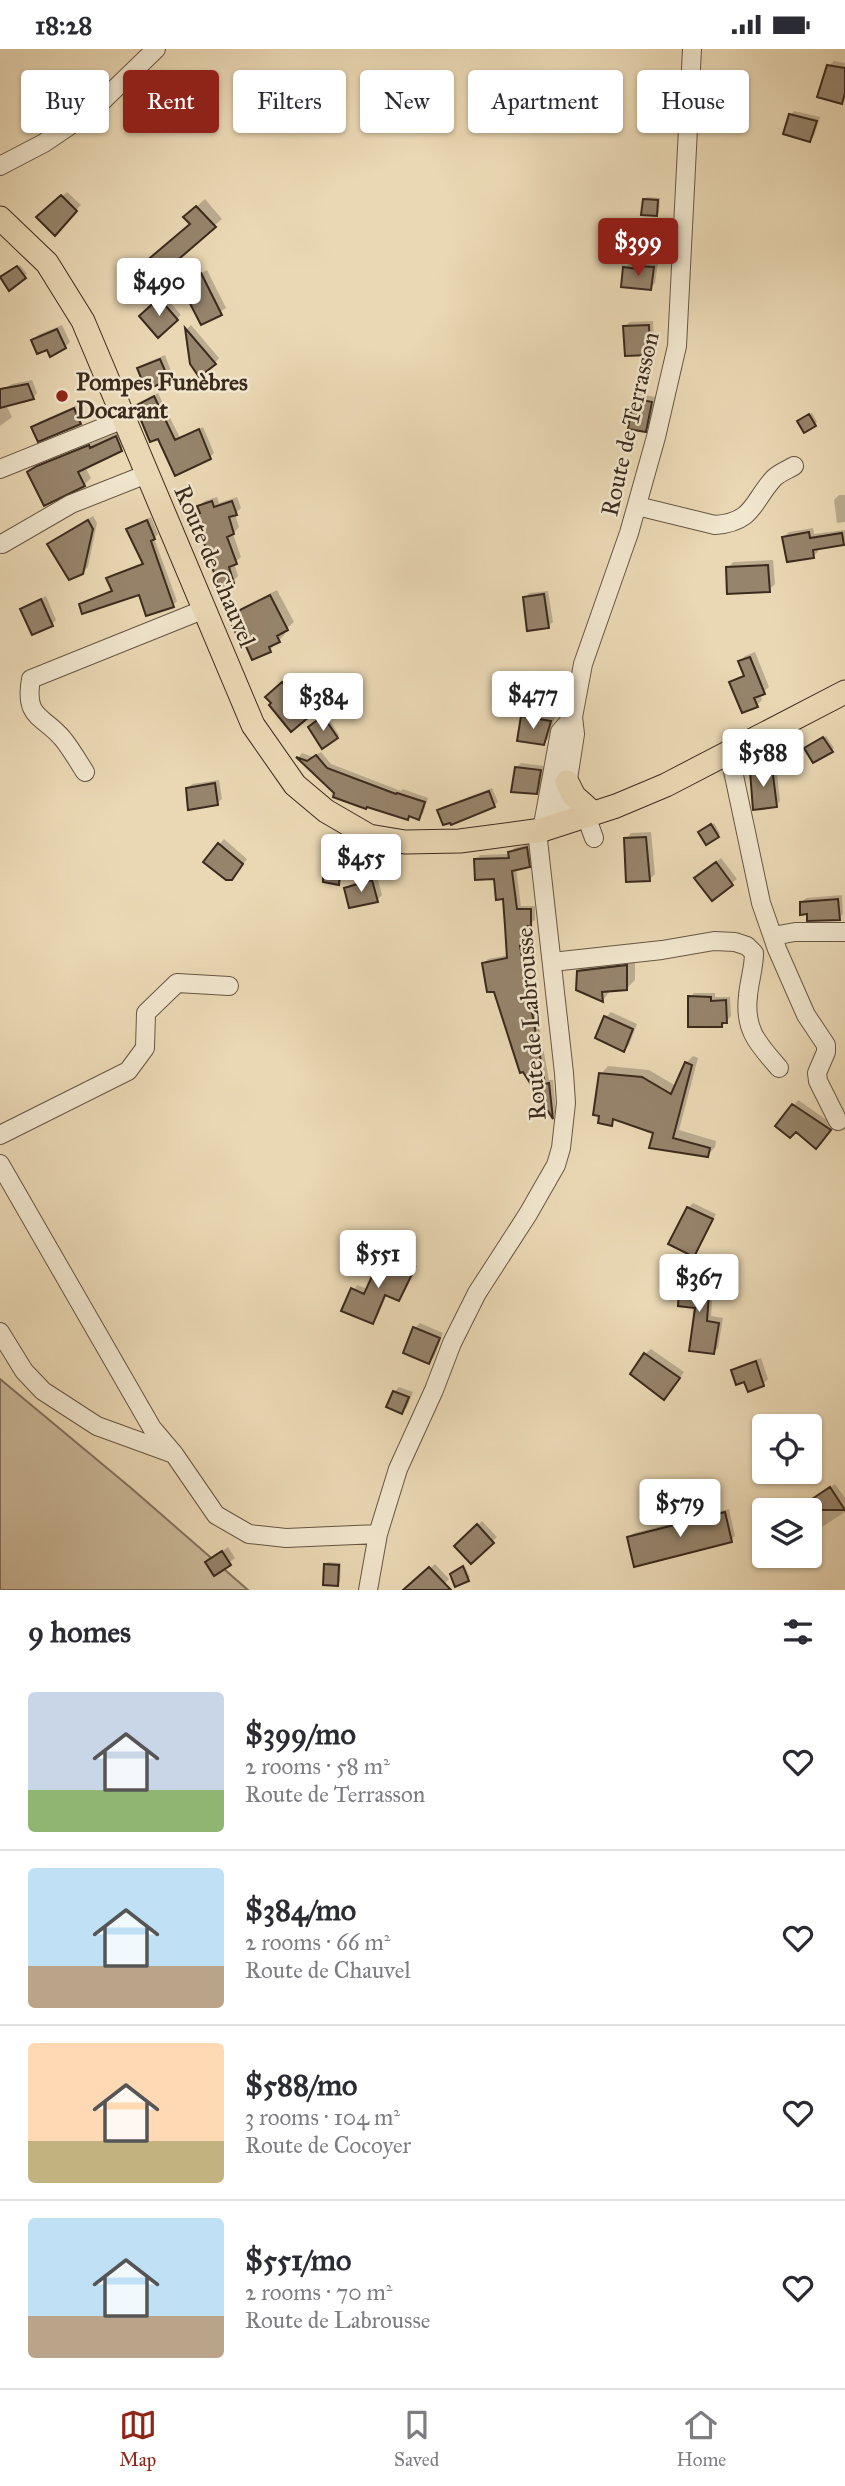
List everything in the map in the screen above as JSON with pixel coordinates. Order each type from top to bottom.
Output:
[{"type":"main road","name":"Route de Chauvel","points":[[0,218],[47,263],[83,321],[253,725],[295,785],[326,811],[369,836],[405,842],[460,841],[547,828],[616,806],[666,785],[845,692]]},
{"type":"main road","points":[[567,782],[573,796],[589,814]]},
{"type":"street","points":[[0,166],[44,143],[94,109],[156,49]]},
{"type":"street","name":"Route de Terrasson","points":[[547,828],[567,782],[575,734],[573,717],[583,664],[637,506],[677,346],[692,49]]},
{"type":"street","points":[[0,469],[124,419]]},
{"type":"street","points":[[637,506],[715,525],[728,524],[750,513],[777,475],[794,466]]},
{"type":"street","points":[[2,544],[71,504],[147,474]]},
{"type":"street","points":[[86,772],[62,737],[36,717],[32,709],[31,679],[205,608]]},
{"type":"street","name":"Route de Terrasson","points":[[547,828],[560,732],[573,717]]},
{"type":"street","points":[[729,751],[761,903],[806,1015],[826,1045],[826,1052],[817,1073],[818,1081],[838,1121]]},
{"type":"street","points":[[589,814],[594,838]]},
{"type":"street","name":"Route de Labrousse","points":[[368,1590],[378,1534],[398,1469],[452,1343],[477,1293],[528,1214],[558,1157],[566,1103],[552,962],[547,828]]},
{"type":"street","points":[[773,936],[795,932],[845,932]]},
{"type":"street","points":[[552,962],[662,950],[714,941],[735,942],[747,946],[754,953],[748,997],[748,1025],[779,1068]]},
{"type":"street","points":[[0,1135],[128,1072],[145,1048],[146,1013],[177,983],[229,986]]},
{"type":"street","points":[[0,1164],[152,1427],[216,1515],[249,1534],[286,1538],[378,1534]]},
{"type":"street","points":[[0,1332],[23,1371],[43,1391],[97,1426],[173,1454]]},
{"type":"shaded area","points":[[0,1379],[131,1488],[248,1590],[0,1590]]},
{"type":"building","points":[[827,65],[845,68],[842,104],[817,97]]},
{"type":"building","points":[[789,114],[817,121],[810,142],[783,134]]},
{"type":"building","points":[[61,195],[77,211],[55,236],[36,217]]},
{"type":"building","points":[[643,199],[658,200],[657,216],[641,215]]},
{"type":"building","points":[[196,206],[216,227],[151,283],[138,268],[190,224],[183,217]]},
{"type":"building","points":[[17,266],[26,278],[9,291],[0,277]]},
{"type":"building","points":[[638,266],[654,267],[651,290],[621,287],[623,267],[638,269]]},
{"type":"building","points":[[201,273],[222,315],[201,325],[180,284]]},
{"type":"building","points":[[159,298],[178,320],[158,338],[139,316]]},
{"type":"building","points":[[649,325],[650,355],[625,356],[623,326]]},
{"type":"building","points":[[185,328],[216,364],[199,377],[190,364]]},
{"type":"building","points":[[57,329],[66,348],[50,357],[47,350],[37,354],[31,340]]},
{"type":"building","points":[[160,359],[169,380],[146,390],[137,368]]},
{"type":"building","points":[[28,384],[34,399],[0,408],[0,389]]},
{"type":"building","points":[[154,396],[175,440],[199,429],[211,459],[175,476],[158,439],[150,442],[135,406]]},
{"type":"building","points":[[633,398],[652,402],[646,432],[628,429]]},
{"type":"building","points":[[74,408],[81,424],[38,442],[31,427]]},
{"type":"building","points":[[809,414],[816,426],[804,433],[797,421]]},
{"type":"building","points":[[116,436],[122,451],[78,472],[85,486],[44,506],[27,472]]},
{"type":"building","points":[[212,501],[214,507],[232,501],[237,515],[229,517],[234,534],[227,537],[237,564],[229,567],[234,583],[219,588],[195,515],[200,513],[197,506]]},
{"type":"building","points":[[88,520],[93,529],[83,574],[69,580],[47,544]]},
{"type":"building","points":[[147,520],[155,539],[151,541],[174,607],[146,616],[139,595],[82,614],[79,604],[112,591],[106,578],[143,564],[126,529]]},
{"type":"building","points":[[809,532],[810,538],[842,533],[844,545],[813,550],[814,558],[787,562],[782,537]]},
{"type":"building","points":[[768,565],[770,592],[727,594],[726,567]]},
{"type":"building","points":[[544,594],[549,628],[527,631],[523,597]]},
{"type":"building","points":[[270,595],[288,630],[277,636],[280,642],[269,647],[271,652],[252,660],[232,626],[239,622],[234,613]]},
{"type":"building","points":[[41,599],[53,626],[32,635],[20,609]]},
{"type":"building","points":[[750,657],[765,694],[754,698],[758,707],[742,713],[729,682],[744,676],[738,661]]},
{"type":"building","points":[[282,682],[310,716],[291,732],[265,697]]},
{"type":"building","points":[[323,716],[338,738],[322,749],[308,727]]},
{"type":"building","points":[[521,716],[551,721],[544,745],[517,741]]},
{"type":"building","points":[[823,737],[833,752],[813,763],[804,748]]},
{"type":"building","points":[[316,755],[327,768],[425,802],[419,820],[409,816],[408,820],[367,807],[366,809],[333,797],[334,793],[296,757],[307,761]]},
{"type":"building","points":[[515,767],[541,770],[537,794],[511,792]]},
{"type":"building","points":[[772,767],[777,807],[753,810],[750,771]]},
{"type":"building","points":[[215,783],[218,805],[188,810],[186,788]]},
{"type":"building","points":[[489,791],[495,807],[451,825],[443,825],[437,810]]},
{"type":"building","points":[[711,824],[719,837],[706,845],[698,832]]},
{"type":"building","points":[[646,837],[650,881],[626,882],[624,838]]},
{"type":"building","points":[[218,843],[243,864],[232,880],[226,880],[203,862]]},
{"type":"building","points":[[527,847],[530,867],[512,871],[517,909],[531,909],[531,926],[528,926],[530,946],[520,946],[545,1084],[549,1083],[553,1119],[523,1072],[520,1073],[494,992],[487,992],[482,963],[507,958],[503,899],[496,900],[494,879],[475,880],[474,859],[509,858],[508,852]]},
{"type":"building","points":[[323,862],[341,863],[339,885],[323,882]]},
{"type":"building","points":[[716,862],[733,885],[712,901],[694,878]]},
{"type":"building","points":[[372,880],[378,902],[349,908],[344,888]]},
{"type":"building","points":[[838,899],[840,920],[807,921],[807,914],[800,915],[800,902]]},
{"type":"building","points":[[627,965],[627,990],[602,992],[603,1002],[576,990],[577,971]]},
{"type":"building","points":[[688,996],[711,997],[711,1001],[726,1000],[727,1023],[722,1023],[722,1027],[688,1027]]},
{"type":"building","points":[[604,1016],[633,1029],[624,1052],[595,1038]]},
{"type":"building","points":[[685,1062],[692,1065],[673,1138],[710,1148],[708,1157],[649,1148],[653,1133],[613,1119],[612,1126],[598,1123],[599,1116],[593,1115],[599,1073],[642,1077],[671,1094]]},
{"type":"building","points":[[792,1104],[831,1130],[816,1149],[796,1132],[790,1138],[775,1126]]},
{"type":"building","points":[[687,1207],[713,1219],[694,1257],[668,1244]]},
{"type":"building","points":[[381,1256],[414,1270],[399,1301],[385,1295],[373,1324],[341,1311],[351,1288],[364,1294]]},
{"type":"building","points":[[680,1278],[710,1280],[707,1321],[719,1323],[714,1354],[689,1351],[695,1308],[678,1306]]},
{"type":"building","points":[[413,1327],[440,1338],[429,1364],[403,1353]]},
{"type":"building","points":[[644,1353],[680,1378],[664,1400],[630,1374]]},
{"type":"building","points":[[756,1361],[764,1386],[748,1392],[744,1382],[736,1385],[731,1370]]},
{"type":"building","points":[[393,1391],[409,1397],[402,1414],[386,1407]]},
{"type":"building","points":[[830,1487],[845,1510],[822,1510],[822,1498],[815,1497]]},
{"type":"building","points":[[725,1512],[732,1542],[634,1567],[627,1537]]},
{"type":"building","points":[[477,1524],[494,1543],[471,1564],[454,1546]]},
{"type":"building","points":[[222,1551],[231,1565],[214,1576],[205,1562]]},
{"type":"building","points":[[324,1564],[339,1565],[338,1586],[323,1585]]},
{"type":"building","points":[[463,1566],[469,1581],[455,1587],[450,1574]]},
{"type":"building","points":[[429,1567],[451,1590],[403,1590]]},
{"type":"place","name":"Pompes Funèbres Docarant","points":[[62,396]]}]
